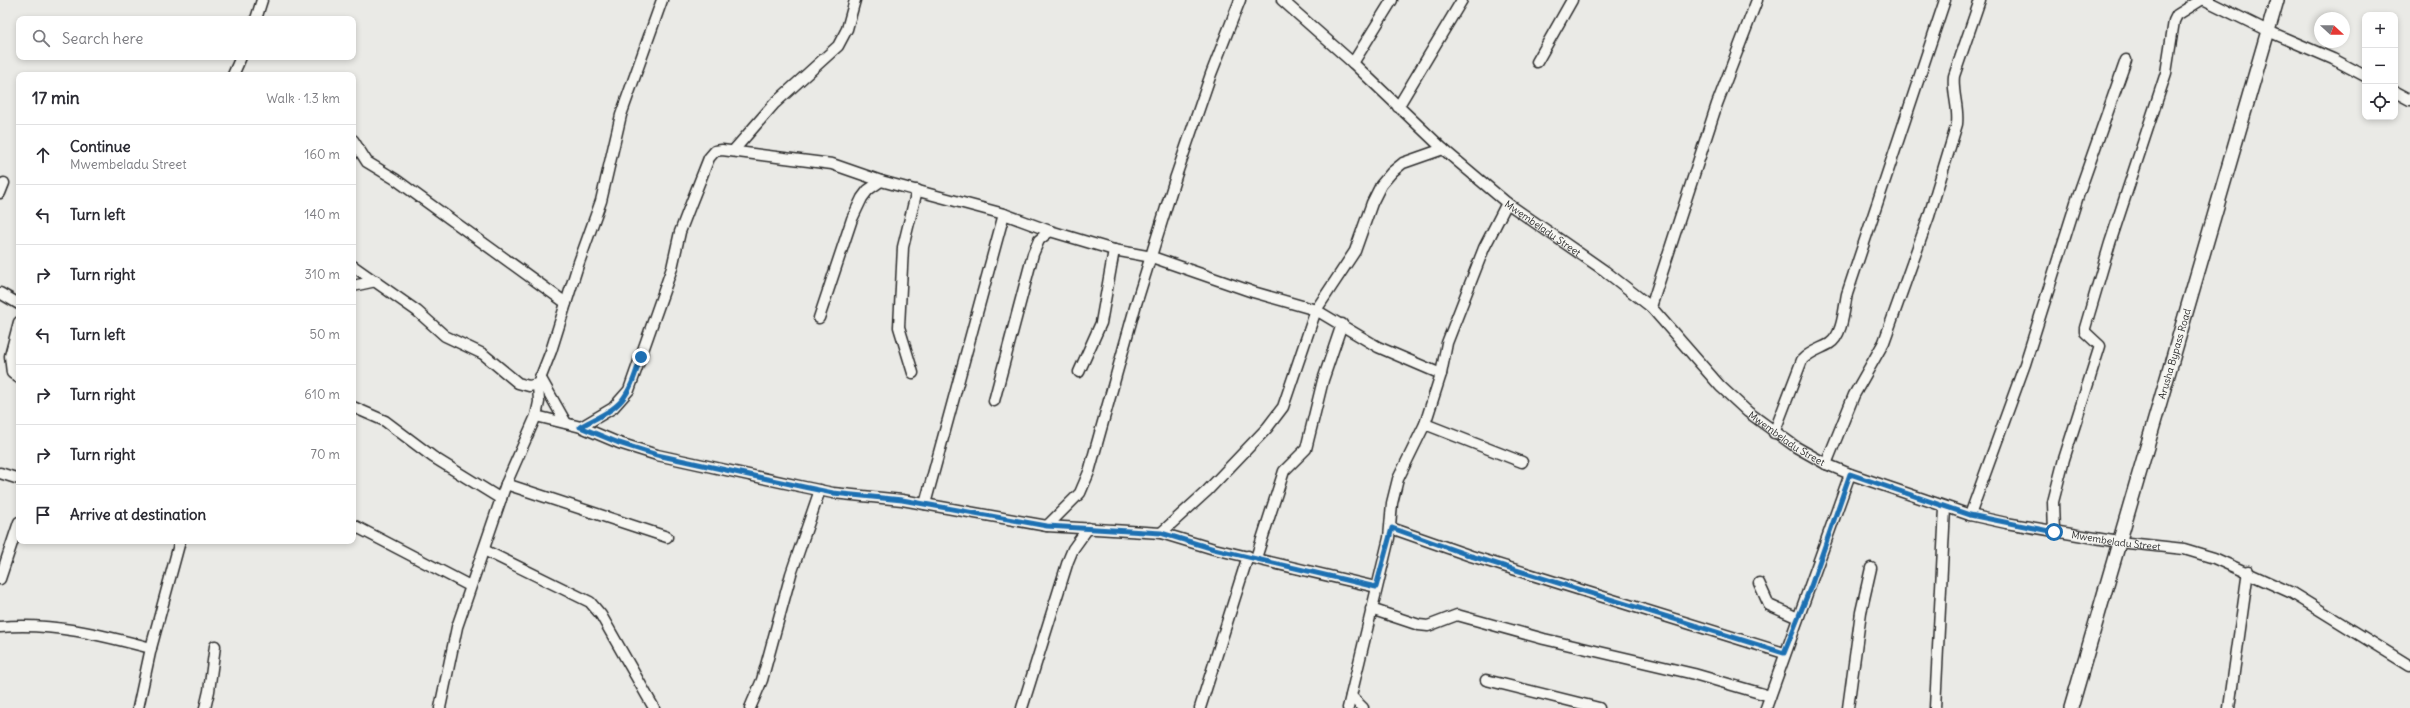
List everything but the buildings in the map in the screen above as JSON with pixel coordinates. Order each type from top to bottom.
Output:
[{"type":"main road","name":"Arusha Bypass Road","points":[[2071,708],[2277,0]]},
{"type":"street","points":[[257,16],[262,0]]},
{"type":"street","points":[[440,708],[457,627],[506,484],[536,416],[540,402],[539,381],[551,351],[566,303],[602,201],[621,115],[662,0]]},
{"type":"street","points":[[1047,526],[1080,493],[1089,472],[1136,304],[1185,148],[1211,74],[1240,0]]},
{"type":"street","name":"Mwembeladu Street","points":[[1282,0],[1353,63],[1443,150],[1507,203],[1605,271],[1651,307],[1720,386],[1748,412],[1774,433],[1826,464],[1945,508],[1970,515],[2054,532],[2119,542],[2184,549],[2214,558],[2248,571],[2292,593],[2410,666]]},
{"type":"street","points":[[1353,63],[1392,0]]},
{"type":"street","points":[[1398,107],[1462,0]]},
{"type":"street","points":[[1538,62],[1572,0]]},
{"type":"street","points":[[1651,307],[1717,104],[1757,0]]},
{"type":"street","points":[[1774,433],[1802,360],[1809,354],[1833,342],[1838,334],[1847,294],[1944,0]]},
{"type":"street","points":[[1826,464],[1854,396],[1884,342],[1929,216],[1957,124],[1958,113],[1953,87],[1954,76],[1980,0]]},
{"type":"street","points":[[2054,532],[2053,502],[2064,459],[2100,346],[2085,332],[2085,328],[2110,244],[2166,73],[2174,21],[2177,15],[2206,1],[2268,31],[2333,59],[2362,74]]},
{"type":"street","points":[[734,150],[774,104],[838,46],[847,29],[854,2]]},
{"type":"street","points":[[234,72],[240,60]]},
{"type":"street","points":[[1970,515],[2025,364],[2078,196],[2126,60]]},
{"type":"street","points":[[2398,94],[2410,100]]},
{"type":"street","points":[[356,145],[367,162],[395,179],[566,303]]},
{"type":"street","points":[[580,427],[613,408],[629,390],[672,268],[680,232],[709,158],[715,151],[734,150],[832,164],[881,181],[1004,214],[1050,231],[1114,250],[1152,257],[1253,292],[1316,310],[1342,324],[1378,347],[1441,374]]},
{"type":"street","points":[[1161,533],[1207,491],[1268,428],[1283,407],[1316,310],[1355,251],[1372,203],[1381,185],[1392,172],[1403,163],[1443,150]]},
{"type":"street","points":[[819,318],[852,219],[862,198],[868,190],[881,181]]},
{"type":"street","points":[[0,193],[4,183]]},
{"type":"street","points":[[913,373],[899,327],[903,247],[917,190]]},
{"type":"street","points":[[1348,708],[1376,587],[1392,528],[1392,503],[1398,479],[1425,424],[1441,374],[1450,336],[1484,248],[1507,203]]},
{"type":"street","points":[[925,504],[1004,214]]},
{"type":"street","points":[[994,401],[1032,254],[1039,240],[1050,231]]},
{"type":"street","points":[[1080,372],[1101,323],[1114,250]]},
{"type":"street","points":[[356,268],[417,311],[445,336],[483,354],[518,383],[529,386],[539,381]]},
{"type":"street","points":[[356,285],[376,281]]},
{"type":"street","points":[[0,294],[16,302]]},
{"type":"street","points":[[1200,708],[1252,557],[1284,471],[1306,449],[1324,380],[1342,324]]},
{"type":"street","points":[[16,333],[10,356],[12,373],[16,376]]},
{"type":"street","points":[[539,381],[566,423]]},
{"type":"street","points":[[356,408],[385,421],[433,457],[501,498]]},
{"type":"street","points":[[536,416],[580,427],[619,443],[657,455],[820,490],[925,504],[1047,526],[1161,533],[1214,549],[1376,587]]},
{"type":"street","points":[[1425,424],[1522,462]]},
{"type":"street","points":[[0,473],[16,478]]},
{"type":"street","points":[[1766,708],[1784,653],[1850,474]]},
{"type":"street","points":[[506,484],[667,537]]},
{"type":"street","points":[[750,708],[762,680],[791,574],[820,490]]},
{"type":"street","points":[[1935,708],[1945,508]]},
{"type":"street","points":[[356,527],[470,586]]},
{"type":"street","points":[[1022,708],[1068,561],[1073,549],[1088,528]]},
{"type":"street","points":[[1392,528],[1471,556],[1784,653]]},
{"type":"street","points":[[0,580],[16,531]]},
{"type":"street","points":[[138,708],[151,648],[179,544]]},
{"type":"street","points":[[484,550],[590,602],[601,614],[654,708]]},
{"type":"street","points":[[1848,708],[1861,612],[1871,568]]},
{"type":"street","points":[[2229,708],[2248,571]]},
{"type":"street","points":[[1759,583],[1769,605],[1798,618]]},
{"type":"street","points":[[1371,609],[1419,625],[1428,626],[1457,615],[1544,639],[1694,674],[1770,696]]},
{"type":"street","points":[[0,627],[22,625],[60,628],[151,648]]},
{"type":"street","points":[[205,708],[215,646]]},
{"type":"street","points":[[1486,680],[1599,708]]},
{"type":"street","points":[[1351,696],[1363,708]]},
{"type":"route","points":[[641,357],[629,390],[623,400],[613,408],[580,427],[619,443],[657,455],[833,493],[902,500],[1017,519],[1047,526],[1132,530],[1161,533],[1214,549],[1326,574],[1376,587],[1392,528],[1471,556],[1662,615],[1710,632],[1784,653],[1811,586],[1850,474],[1945,508],[2006,523],[2054,532]]}]
